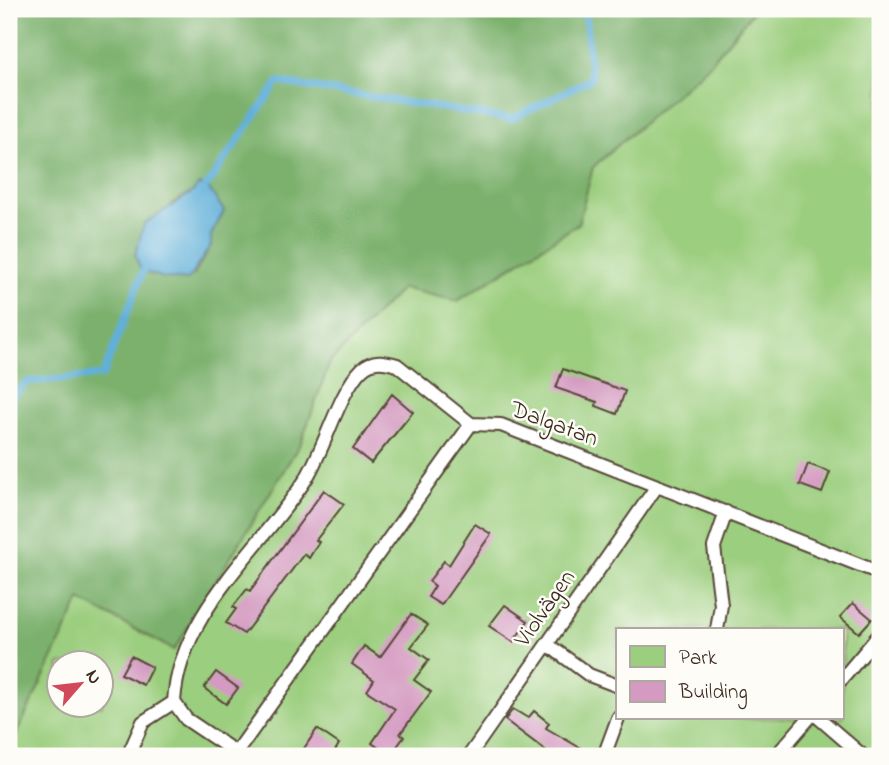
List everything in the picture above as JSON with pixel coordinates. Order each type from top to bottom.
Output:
[{"type":"lane","points":[[239,755],[187,719],[174,702],[175,678],[196,624],[304,482],[360,371],[371,363],[383,361],[397,365],[471,424]]},
{"type":"lane","name":"Dalgatan","points":[[239,755],[471,424],[501,425],[880,573]]},
{"type":"lane","name":"Violvägen","points":[[469,756],[657,486]]},
{"type":"lane","points":[[717,628],[721,606],[714,547],[726,512]]},
{"type":"lane","points":[[844,677],[880,634]]},
{"type":"lane","points":[[547,645],[589,674],[616,685]]},
{"type":"lane","points":[[128,756],[143,722],[174,702]]},
{"type":"lane","points":[[604,756],[617,720]]},
{"type":"lane","points":[[776,756],[807,720]]},
{"type":"lane","points":[[821,720],[863,756]]},
{"type":"green space","points":[[9,9],[755,9],[707,67],[593,167],[578,224],[457,301],[402,288],[330,362],[301,442],[174,650],[80,600],[56,650],[46,650],[46,672],[9,750]],"holes":[[[193,192],[211,193],[224,211],[211,235],[211,245],[194,275],[171,204]]]},
{"type":"green space","points":[[755,9],[880,9],[880,756],[9,756],[9,750],[46,671],[46,720],[116,720],[116,650],[56,650],[80,599],[174,650],[301,442],[330,362],[402,288],[458,301],[578,224],[593,167],[707,67]]},
{"type":"water","points":[[198,185],[207,186],[224,211],[211,235],[211,245],[188,280],[164,278],[141,271],[135,255],[144,224],[193,192]]},
{"type":"building","points":[[563,369],[625,391],[617,414],[596,406],[597,402],[556,388]]},
{"type":"building","points":[[392,394],[413,412],[371,463],[353,449]]},
{"type":"building","points":[[808,464],[830,472],[822,493],[800,485]]},
{"type":"building","points":[[324,490],[344,504],[316,540],[319,542],[309,558],[304,554],[244,634],[226,623],[236,609],[233,607],[247,589],[250,591]]},
{"type":"building","points":[[475,524],[491,534],[441,605],[428,597],[435,586],[429,581],[444,561],[449,565]]},
{"type":"building","points":[[853,603],[872,619],[859,633],[840,617]]},
{"type":"building","points":[[505,605],[528,621],[513,642],[489,626]]},
{"type":"building","points":[[411,614],[428,625],[411,647],[429,660],[414,680],[431,692],[400,734],[404,737],[390,756],[372,743],[395,709],[367,691],[374,680],[352,664],[364,646],[380,657]]},
{"type":"building","points":[[131,656],[152,667],[143,685],[121,674]]},
{"type":"building","points":[[216,672],[238,688],[226,704],[204,688]]},
{"type":"building","points":[[513,709],[528,718],[534,711],[549,723],[546,728],[594,756],[553,756],[505,720]]},
{"type":"building","points":[[317,729],[339,744],[332,756],[299,756]]},
{"type":"waterway","points":[[202,193],[278,82],[511,119],[591,79],[585,9]]},
{"type":"waterway","points":[[9,400],[27,382],[103,375],[145,266]]}]
